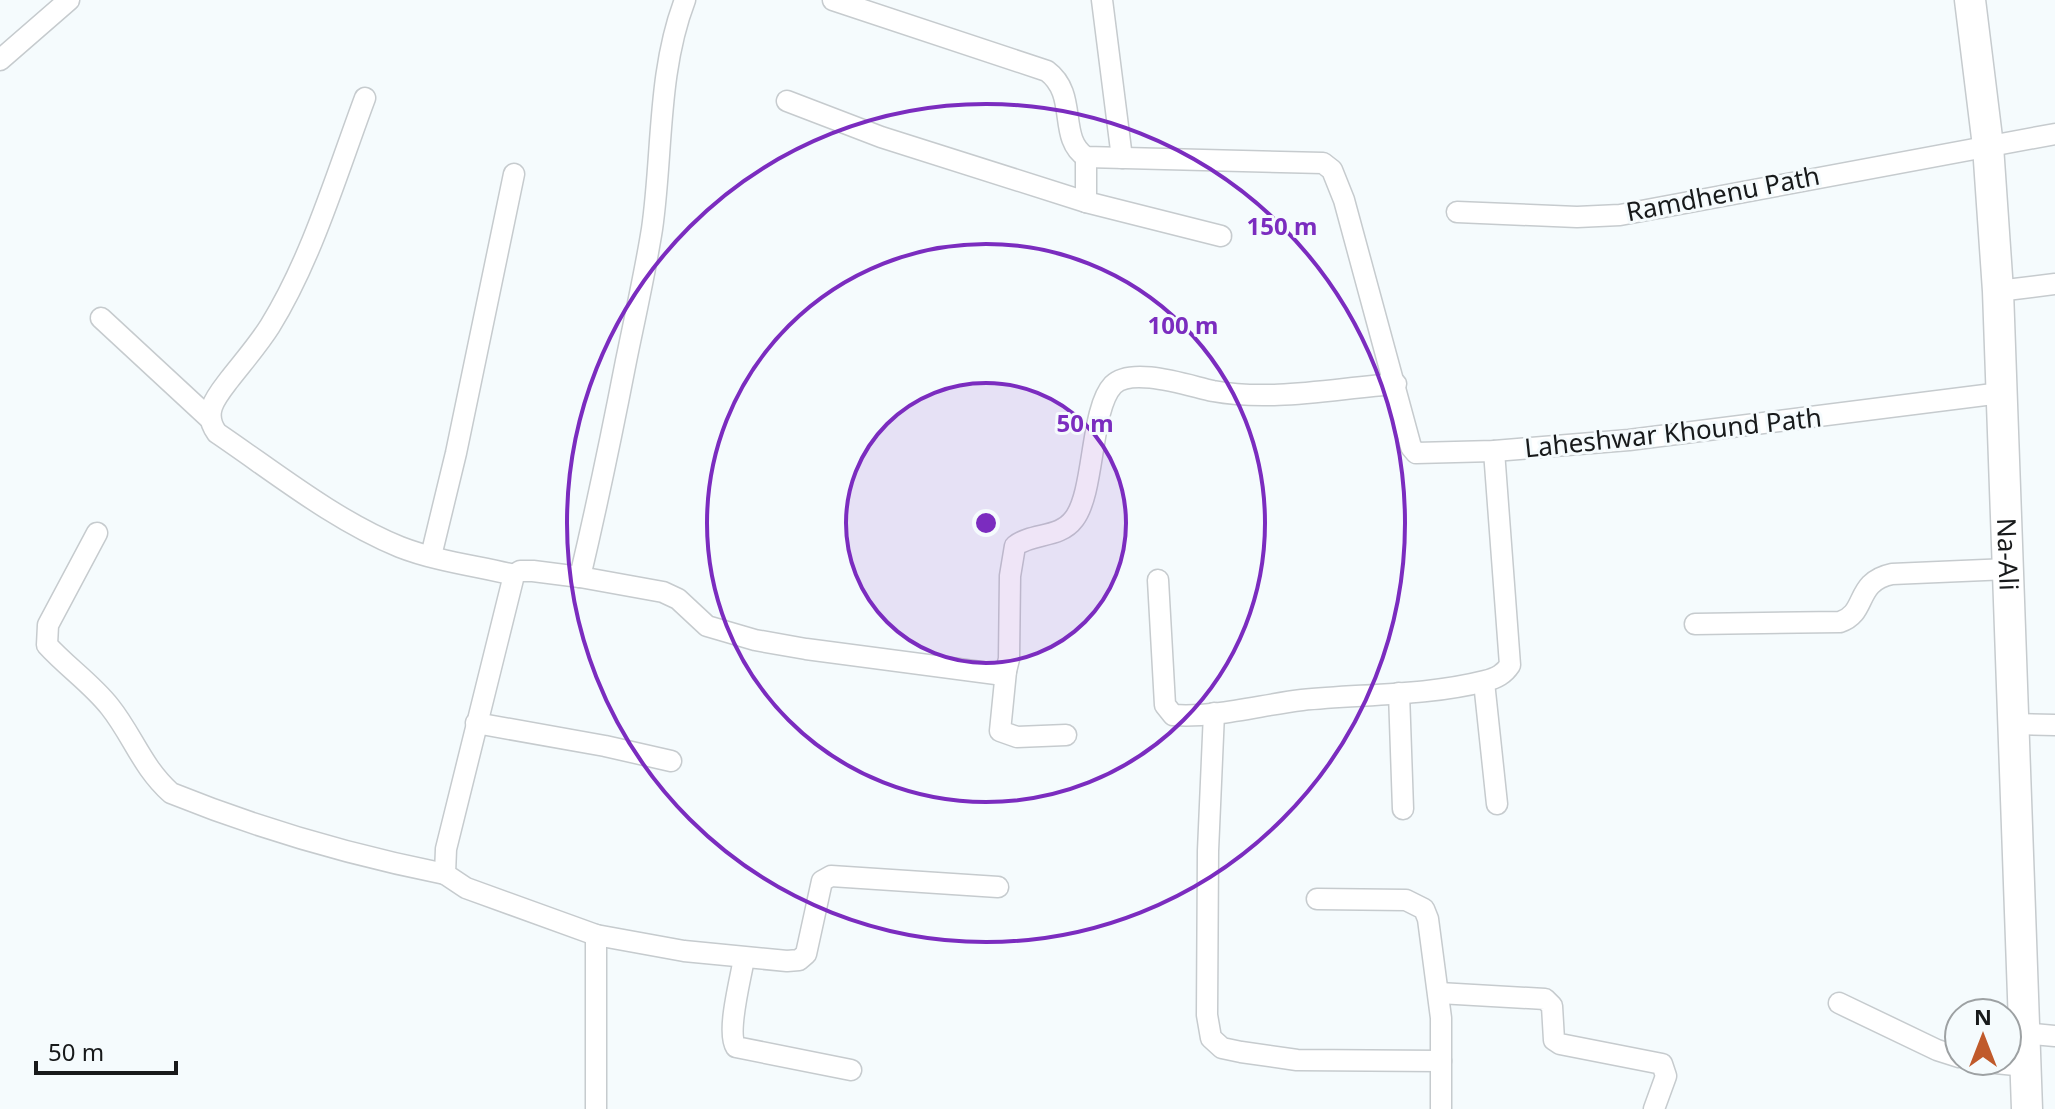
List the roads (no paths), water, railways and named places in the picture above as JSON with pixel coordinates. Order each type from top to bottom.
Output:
[{"type":"main road","name":"Na-Ali","points":[[1970,0],[1988,146],[1998,291],[2022,997]]},
{"type":"main road","name":"Na-Ali","points":[[2023,1033],[2027,1109]]},
{"type":"street","points":[[0,60],[69,0]]},
{"type":"street","points":[[580,577],[599,500],[648,256],[657,187],[663,96],[673,40],[685,0]]},
{"type":"street","points":[[833,0],[1047,71],[1058,79],[1063,90],[1072,142],[1077,152],[1086,157],[1323,163],[1332,170],[1344,200],[1411,447],[1416,453],[1494,451]]},
{"type":"street","points":[[1102,0],[1122,158]]},
{"type":"street","points":[[209,418],[214,400],[269,328],[298,271],[365,98]]},
{"type":"street","points":[[787,101],[881,137],[1086,202],[1221,236]]},
{"type":"street","name":"Ramdhenu Path","points":[[1457,212],[1565,217],[1620,215],[2055,134]]},
{"type":"street","points":[[1086,157],[1086,202]]},
{"type":"street","points":[[431,556],[456,453],[514,174]]},
{"type":"street","points":[[1998,291],[2055,284]]},
{"type":"street","points":[[101,318],[209,418],[217,433],[336,513],[402,547],[514,575]]},
{"type":"street","points":[[1066,735],[1017,737],[1000,731],[1009,659],[1012,552],[1022,540],[1057,532],[1075,518],[1104,402],[1111,387],[1118,381],[1142,376],[1219,392],[1266,394],[1396,384]]},
{"type":"street","name":"Laheshwar Khound Path","points":[[1484,682],[1504,673],[1510,665],[1494,451],[1681,434],[2001,393]]},
{"type":"street","points":[[97,533],[48,625],[47,645],[109,705],[135,750],[158,782],[171,793],[287,836],[372,860],[445,874],[466,888],[596,935],[744,958],[787,961],[799,960],[806,954],[822,881],[831,876],[998,887]]},
{"type":"street","points":[[1695,624],[1840,622],[1853,615],[1866,589],[1877,577],[2008,569]]},
{"type":"street","points":[[445,874],[446,849],[476,723],[514,575],[520,571],[580,577],[663,592],[678,599],[707,626],[755,640],[968,671],[996,674],[1006,671]]},
{"type":"street","points":[[1158,580],[1165,705],[1173,715],[1484,682],[1497,804]]},
{"type":"street","points":[[1399,693],[1403,809]]},
{"type":"street","points":[[1214,713],[1208,851],[1208,1028],[1211,1038],[1222,1048],[1267,1057],[1441,1061]]},
{"type":"street","points":[[476,723],[671,761]]},
{"type":"street","points":[[2013,724],[2055,725]]},
{"type":"street","points":[[1317,899],[1406,900],[1424,909],[1439,993],[1441,1109]]},
{"type":"street","points":[[596,935],[596,1109]]},
{"type":"street","points":[[744,958],[733,1029],[736,1047],[851,1070]]},
{"type":"street","points":[[1439,993],[1545,999],[1552,1006],[1554,1040],[1560,1044],[1662,1064],[1666,1076],[1654,1109]]},
{"type":"street","points":[[1839,1003],[1943,1052]]},
{"type":"street","points":[[2023,1033],[2055,1036]]}]
